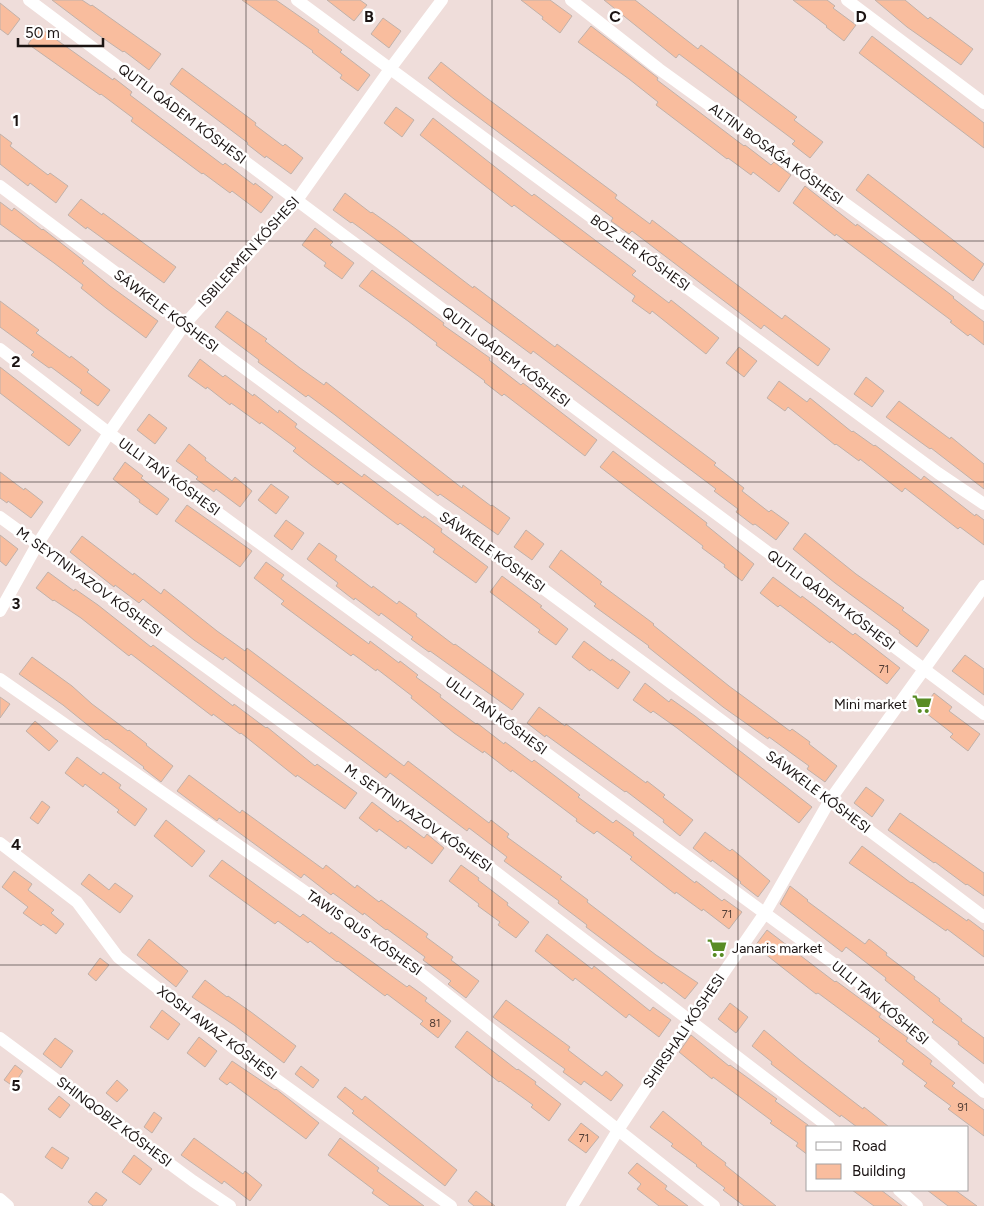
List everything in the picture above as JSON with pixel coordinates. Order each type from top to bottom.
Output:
[{"type":"street","points":[[29,0],[984,714]]},
{"type":"street","name":"BOZ JER KÓSHESI","points":[[298,0],[938,473],[984,504]]},
{"type":"street","name":"ISBILERMEN KÓSHESI","points":[[0,611],[37,545],[109,433],[184,325],[297,200],[390,69],[442,0]]},
{"type":"street","points":[[571,0],[659,69],[984,304]]},
{"type":"street","points":[[846,0],[984,102]]},
{"type":"street","name":"SÁWKELE KÓSHESI","points":[[0,186],[184,325],[830,800],[984,918]]},
{"type":"street","points":[[0,349],[109,433],[856,980],[984,1092]]},
{"type":"street","name":"M. SEYTNIYAZOV KÓSHESI","points":[[0,518],[397,806],[459,844],[828,1126]]},
{"type":"street","points":[[572,1206],[618,1130],[690,1020],[765,913],[830,800],[984,586]]},
{"type":"street","points":[[0,679],[410,965],[714,1206]]},
{"type":"street","name":"XOSH AWAZ KÓSHESI","points":[[0,843],[76,902],[118,957],[236,1050],[450,1206]]},
{"type":"street","points":[[0,1038],[193,1181],[230,1206]]},
{"type":"street","points":[[900,1191],[917,1206]]},
{"type":"street","points":[[0,1200],[8,1206]]},
{"type":"building","points":[[52,0],[82,0],[92,5],[161,54],[149,70]]},
{"type":"building","points":[[242,0],[276,0],[319,30],[318,32],[342,50],[340,52],[370,75],[358,91],[340,78],[342,75],[313,51]]},
{"type":"building","points":[[327,0],[360,0],[367,5],[354,21]]},
{"type":"building","points":[[521,0],[550,0],[572,16],[560,33]]},
{"type":"building","points":[[604,0],[635,0],[698,49],[701,45],[797,117],[794,120],[823,142],[810,158],[792,144],[795,141],[679,54],[676,58]]},
{"type":"building","points":[[793,0],[827,0],[835,6],[833,8],[856,25],[844,41]]},
{"type":"building","points":[[875,0],[905,0],[928,19],[930,17],[973,49],[961,65],[907,27]]},
{"type":"building","points":[[0,3],[20,19],[8,35],[0,29]]},
{"type":"building","points":[[383,18],[401,31],[389,48],[371,34]]},
{"type":"building","points":[[591,26],[658,78],[657,80],[744,146],[771,165],[774,162],[791,175],[779,192],[753,172],[751,175],[727,159],[656,105],[658,102],[629,79],[578,42]]},
{"type":"building","points":[[40,28],[113,80],[114,78],[132,92],[130,95],[223,165],[225,163],[273,197],[261,213],[232,191],[230,193],[202,174],[131,121],[133,118],[101,94],[28,44]]},
{"type":"building","points":[[872,36],[984,123],[984,148],[859,53]]},
{"type":"building","points":[[441,62],[617,195],[615,198],[650,224],[652,220],[782,319],[785,315],[830,349],[818,366],[764,325],[761,329],[632,231],[629,234],[611,221],[613,218],[454,99],[428,78]]},
{"type":"building","points":[[182,68],[256,123],[255,125],[283,146],[285,144],[303,158],[291,174],[266,156],[265,158],[170,84]]},
{"type":"building","points":[[396,107],[414,120],[402,137],[384,123]]},
{"type":"building","points":[[433,118],[532,196],[534,194],[636,271],[632,275],[669,303],[671,300],[719,338],[706,354],[652,311],[650,314],[632,301],[635,296],[514,205],[512,207],[420,135]]},
{"type":"building","points":[[0,134],[12,143],[10,146],[48,175],[50,173],[68,186],[56,203],[30,183],[28,186],[0,164]]},
{"type":"building","points":[[868,174],[984,264],[973,281],[856,190]]},
{"type":"building","points":[[805,186],[856,226],[857,224],[954,297],[984,322],[984,345],[970,334],[968,336],[950,322],[952,321],[793,203]]},
{"type":"building","points":[[345,193],[555,347],[557,344],[716,463],[714,465],[744,488],[742,491],[769,512],[771,510],[789,523],[776,540],[736,512],[738,509],[714,491],[716,489],[533,351],[531,354],[333,210]]},
{"type":"building","points":[[81,199],[176,267],[164,283],[68,215]]},
{"type":"building","points":[[0,202],[12,211],[14,208],[43,229],[84,261],[82,263],[110,286],[158,321],[146,338],[81,288],[83,285],[0,224]]},
{"type":"building","points":[[315,228],[333,242],[330,245],[354,263],[342,279],[324,266],[326,263],[302,245]]},
{"type":"building","points":[[372,270],[444,323],[443,325],[490,358],[489,360],[521,385],[523,383],[597,440],[585,456],[504,394],[502,396],[436,345],[437,343],[359,286]]},
{"type":"building","points":[[0,301],[39,330],[36,333],[89,370],[87,372],[110,390],[98,406],[80,393],[82,390],[31,355],[34,352],[0,327]]},
{"type":"building","points":[[227,311],[267,339],[265,341],[300,368],[324,385],[326,382],[462,488],[463,485],[510,518],[498,535],[440,494],[438,496],[335,415],[308,395],[306,397],[258,362],[259,360],[215,327]]},
{"type":"building","points":[[739,347],[757,361],[744,377],[726,363]]},
{"type":"building","points":[[200,359],[223,377],[225,375],[253,396],[254,394],[278,413],[279,410],[297,424],[295,427],[362,477],[364,474],[423,518],[424,516],[442,529],[441,532],[488,567],[476,583],[433,552],[435,549],[400,523],[398,525],[341,482],[338,485],[311,465],[293,451],[296,448],[261,422],[260,424],[188,376]]},
{"type":"building","points":[[0,367],[81,430],[69,446],[0,393]]},
{"type":"building","points":[[866,377],[884,391],[872,407],[854,394]]},
{"type":"building","points":[[779,381],[807,402],[810,398],[852,432],[875,445],[921,480],[924,476],[975,516],[976,514],[984,520],[984,545],[960,527],[958,529],[905,488],[902,492],[860,459],[859,461],[835,445],[788,407],[785,411],[767,398]]},
{"type":"building","points":[[899,401],[950,439],[951,437],[984,464],[984,489],[931,448],[886,417]]},
{"type":"building","points":[[149,414],[167,428],[155,444],[137,430]]},
{"type":"building","points":[[189,444],[206,458],[205,460],[232,481],[235,477],[252,491],[240,507],[216,489],[214,492],[196,479],[198,477],[176,461]]},
{"type":"building","points":[[613,451],[707,523],[706,525],[754,564],[742,581],[724,567],[725,565],[702,548],[703,546],[600,467]]},
{"type":"building","points":[[125,462],[143,476],[141,478],[169,499],[157,515],[113,479]]},
{"type":"building","points":[[0,472],[43,502],[31,518],[8,501],[7,503],[0,498]]},
{"type":"building","points":[[271,484],[289,497],[276,514],[258,500]]},
{"type":"building","points":[[187,505],[252,551],[240,567],[175,521]]},
{"type":"building","points":[[286,520],[304,533],[292,550],[274,536]]},
{"type":"building","points":[[526,530],[544,544],[532,560],[514,547]]},
{"type":"building","points":[[805,533],[856,574],[904,608],[902,610],[929,630],[917,647],[899,633],[900,631],[793,549]]},
{"type":"building","points":[[0,535],[18,549],[6,566],[0,561]]},
{"type":"building","points":[[82,536],[133,575],[134,573],[161,594],[164,589],[245,651],[247,648],[404,766],[408,761],[489,823],[491,820],[509,834],[507,837],[562,877],[560,879],[588,900],[587,902],[656,955],[698,983],[685,999],[663,982],[662,984],[586,927],[587,925],[558,903],[559,901],[504,861],[507,857],[469,828],[467,831],[390,773],[386,778],[225,657],[223,660],[194,640],[143,599],[139,603],[115,585],[114,587],[70,552]]},
{"type":"building","points":[[319,543],[337,556],[335,560],[372,588],[373,586],[397,604],[399,601],[454,645],[524,694],[512,710],[411,639],[413,637],[381,613],[379,616],[336,586],[338,583],[307,559]]},
{"type":"building","points":[[561,550],[602,582],[600,584],[654,624],[729,686],[790,731],[792,729],[810,742],[809,744],[837,766],[825,782],[807,769],[809,766],[723,707],[649,646],[594,606],[596,604],[549,567]]},
{"type":"building","points":[[266,562],[284,575],[281,579],[369,644],[370,641],[399,663],[400,661],[418,675],[416,677],[441,695],[440,697],[476,724],[532,762],[534,760],[613,823],[616,820],[634,833],[633,835],[695,883],[696,881],[722,901],[724,899],[742,912],[729,929],[703,909],[702,911],[676,892],[675,894],[630,859],[632,857],[597,831],[594,834],[576,821],[577,819],[512,770],[511,772],[484,751],[483,753],[454,733],[411,698],[412,696],[377,669],[376,671],[353,654],[351,656],[281,604],[284,601],[254,578]]},
{"type":"building","points":[[48,572],[74,591],[75,589],[98,605],[151,647],[153,645],[233,706],[234,704],[267,727],[315,766],[317,764],[357,793],[345,809],[297,775],[296,777],[241,733],[213,714],[212,716],[131,654],[129,656],[81,618],[36,588]]},
{"type":"building","points":[[502,576],[542,606],[540,607],[568,629],[556,645],[538,632],[540,630],[490,592]]},
{"type":"building","points":[[773,577],[801,598],[802,596],[853,635],[855,633],[900,668],[887,684],[831,641],[830,643],[780,605],[778,607],[760,593]]},
{"type":"building","points":[[584,641],[630,672],[618,689],[572,657]]},
{"type":"building","points":[[965,655],[984,669],[984,695],[952,671]]},
{"type":"building","points":[[32,657],[129,730],[173,766],[161,782],[63,705],[19,674]]},
{"type":"building","points":[[645,683],[669,702],[671,699],[695,716],[812,807],[799,823],[677,728],[633,700]]},
{"type":"building","points":[[934,693],[952,707],[949,711],[980,734],[968,751],[950,737],[953,734],[922,710]]},
{"type":"building","points":[[0,697],[10,704],[0,718]]},
{"type":"building","points":[[539,707],[565,726],[566,724],[646,783],[647,781],[665,795],[663,797],[693,820],[680,836],[663,822],[664,820],[626,791],[527,723]]},
{"type":"building","points":[[35,721],[58,741],[49,751],[26,731]]},
{"type":"building","points":[[77,757],[101,775],[103,772],[121,785],[119,788],[147,809],[135,826],[117,812],[119,810],[85,784],[83,787],[65,773]]},
{"type":"building","points":[[189,775],[240,813],[242,810],[323,869],[326,865],[355,888],[357,885],[379,902],[381,900],[428,934],[426,937],[453,957],[451,960],[479,981],[466,998],[448,984],[451,981],[423,960],[425,957],[387,929],[364,913],[363,915],[333,893],[331,895],[304,874],[301,878],[219,818],[217,821],[177,791]]},
{"type":"building","points":[[866,787],[884,800],[872,817],[854,803]]},
{"type":"building","points":[[42,801],[50,807],[38,824],[30,818]]},
{"type":"building","points":[[372,802],[398,822],[400,820],[424,838],[427,834],[444,848],[432,864],[408,846],[406,849],[379,829],[377,832],[359,818]]},
{"type":"building","points":[[900,813],[984,873],[984,896],[888,830]]},
{"type":"building","points":[[166,820],[205,851],[192,867],[154,836]]},
{"type":"building","points":[[705,832],[730,851],[732,849],[770,881],[758,897],[712,860],[711,862],[693,848]]},
{"type":"building","points":[[862,846],[911,883],[984,931],[984,957],[947,929],[946,931],[849,863]]},
{"type":"building","points":[[222,860],[300,917],[303,914],[407,987],[409,985],[427,998],[425,1001],[451,1021],[438,1038],[420,1024],[423,1021],[387,994],[385,996],[310,941],[308,943],[278,921],[275,924],[209,876]]},
{"type":"building","points":[[461,865],[479,878],[478,880],[529,922],[516,938],[498,925],[500,922],[478,906],[479,904],[449,881]]},
{"type":"building","points":[[14,871],[32,884],[28,890],[54,910],[51,913],[64,924],[56,934],[23,913],[28,907],[2,887]]},
{"type":"building","points":[[89,874],[109,890],[115,883],[133,896],[120,913],[81,884]]},
{"type":"building","points":[[790,886],[865,944],[869,939],[887,953],[886,955],[915,977],[914,979],[962,1019],[961,1021],[984,1038],[984,1064],[932,1022],[934,1020],[885,980],[886,978],[846,947],[842,952],[780,904]]},
{"type":"building","points":[[767,930],[835,982],[881,1014],[879,1017],[908,1038],[906,1041],[932,1061],[930,1064],[955,1083],[952,1086],[984,1110],[984,1136],[948,1109],[951,1106],[924,1086],[927,1083],[902,1064],[904,1061],[878,1041],[880,1039],[818,993],[816,994],[755,946]]},
{"type":"building","points":[[547,934],[592,969],[594,966],[650,1011],[653,1007],[671,1020],[659,1037],[629,1014],[626,1018],[575,978],[573,981],[535,951]]},
{"type":"building","points":[[149,939],[188,971],[176,987],[137,955]]},
{"type":"building","points":[[100,958],[109,965],[96,981],[88,974]]},
{"type":"building","points":[[205,980],[296,1046],[284,1063],[234,1025],[192,997]]},
{"type":"building","points":[[506,1000],[570,1047],[568,1050],[602,1076],[606,1071],[623,1085],[611,1101],[584,1081],[581,1085],[563,1072],[565,1069],[493,1017]]},
{"type":"building","points":[[730,1003],[748,1017],[736,1033],[718,1019]]},
{"type":"building","points":[[162,1010],[180,1024],[168,1040],[150,1027]]},
{"type":"building","points":[[764,1030],[801,1061],[888,1126],[856,1126],[841,1115],[840,1117],[771,1064],[772,1062],[752,1046]]},
{"type":"building","points":[[467,1031],[517,1070],[536,1082],[535,1084],[561,1104],[549,1121],[531,1107],[533,1105],[499,1082],[455,1047]]},
{"type":"building","points":[[691,1035],[729,1066],[777,1099],[775,1101],[808,1125],[806,1126],[806,1154],[796,1146],[798,1143],[770,1123],[772,1121],[713,1077],[712,1079],[679,1052]]},
{"type":"building","points":[[199,1037],[217,1051],[205,1067],[187,1053]]},
{"type":"building","points":[[55,1038],[73,1051],[61,1068],[43,1054]]},
{"type":"building","points":[[232,1061],[276,1089],[319,1123],[306,1139],[230,1082],[227,1085],[219,1079]]},
{"type":"building","points":[[15,1065],[23,1071],[13,1086],[4,1080]]},
{"type":"building","points":[[301,1066],[319,1080],[313,1088],[295,1074]]},
{"type":"building","points":[[117,1080],[128,1090],[117,1102],[106,1093]]},
{"type":"building","points":[[345,1087],[362,1100],[365,1096],[457,1170],[445,1186],[352,1113],[354,1111],[337,1097]]},
{"type":"building","points":[[59,1096],[70,1105],[60,1118],[48,1109]]},
{"type":"building","points":[[663,1111],[776,1206],[744,1206],[723,1190],[725,1188],[650,1127]]},
{"type":"building","points":[[154,1112],[162,1118],[152,1133],[144,1127]]},
{"type":"building","points":[[581,1123],[599,1137],[586,1153],[568,1140]]},
{"type":"building","points":[[194,1138],[243,1174],[245,1171],[262,1185],[250,1201],[224,1181],[222,1184],[181,1155]]},
{"type":"building","points":[[340,1138],[379,1168],[377,1171],[424,1206],[390,1206],[372,1193],[374,1190],[328,1155]]},
{"type":"building","points":[[52,1147],[69,1158],[62,1169],[45,1157]]},
{"type":"building","points":[[134,1155],[152,1169],[140,1185],[122,1172]]},
{"type":"building","points":[[637,1163],[667,1186],[665,1189],[688,1206],[659,1206],[637,1189],[641,1184],[628,1173]]},
{"type":"building","points":[[476,1191],[495,1206],[474,1206],[468,1201]]},
{"type":"building","points":[[853,1191],[882,1191],[902,1206],[874,1206]]},
{"type":"building","points":[[928,1191],[956,1191],[977,1206],[948,1206]]},
{"type":"building","points":[[96,1192],[107,1200],[102,1206],[93,1206],[88,1202]]},
{"type":"place","name":"Mini market","points":[[922,704]]},
{"type":"place","name":"Janaris market","points":[[717,948]]}]
